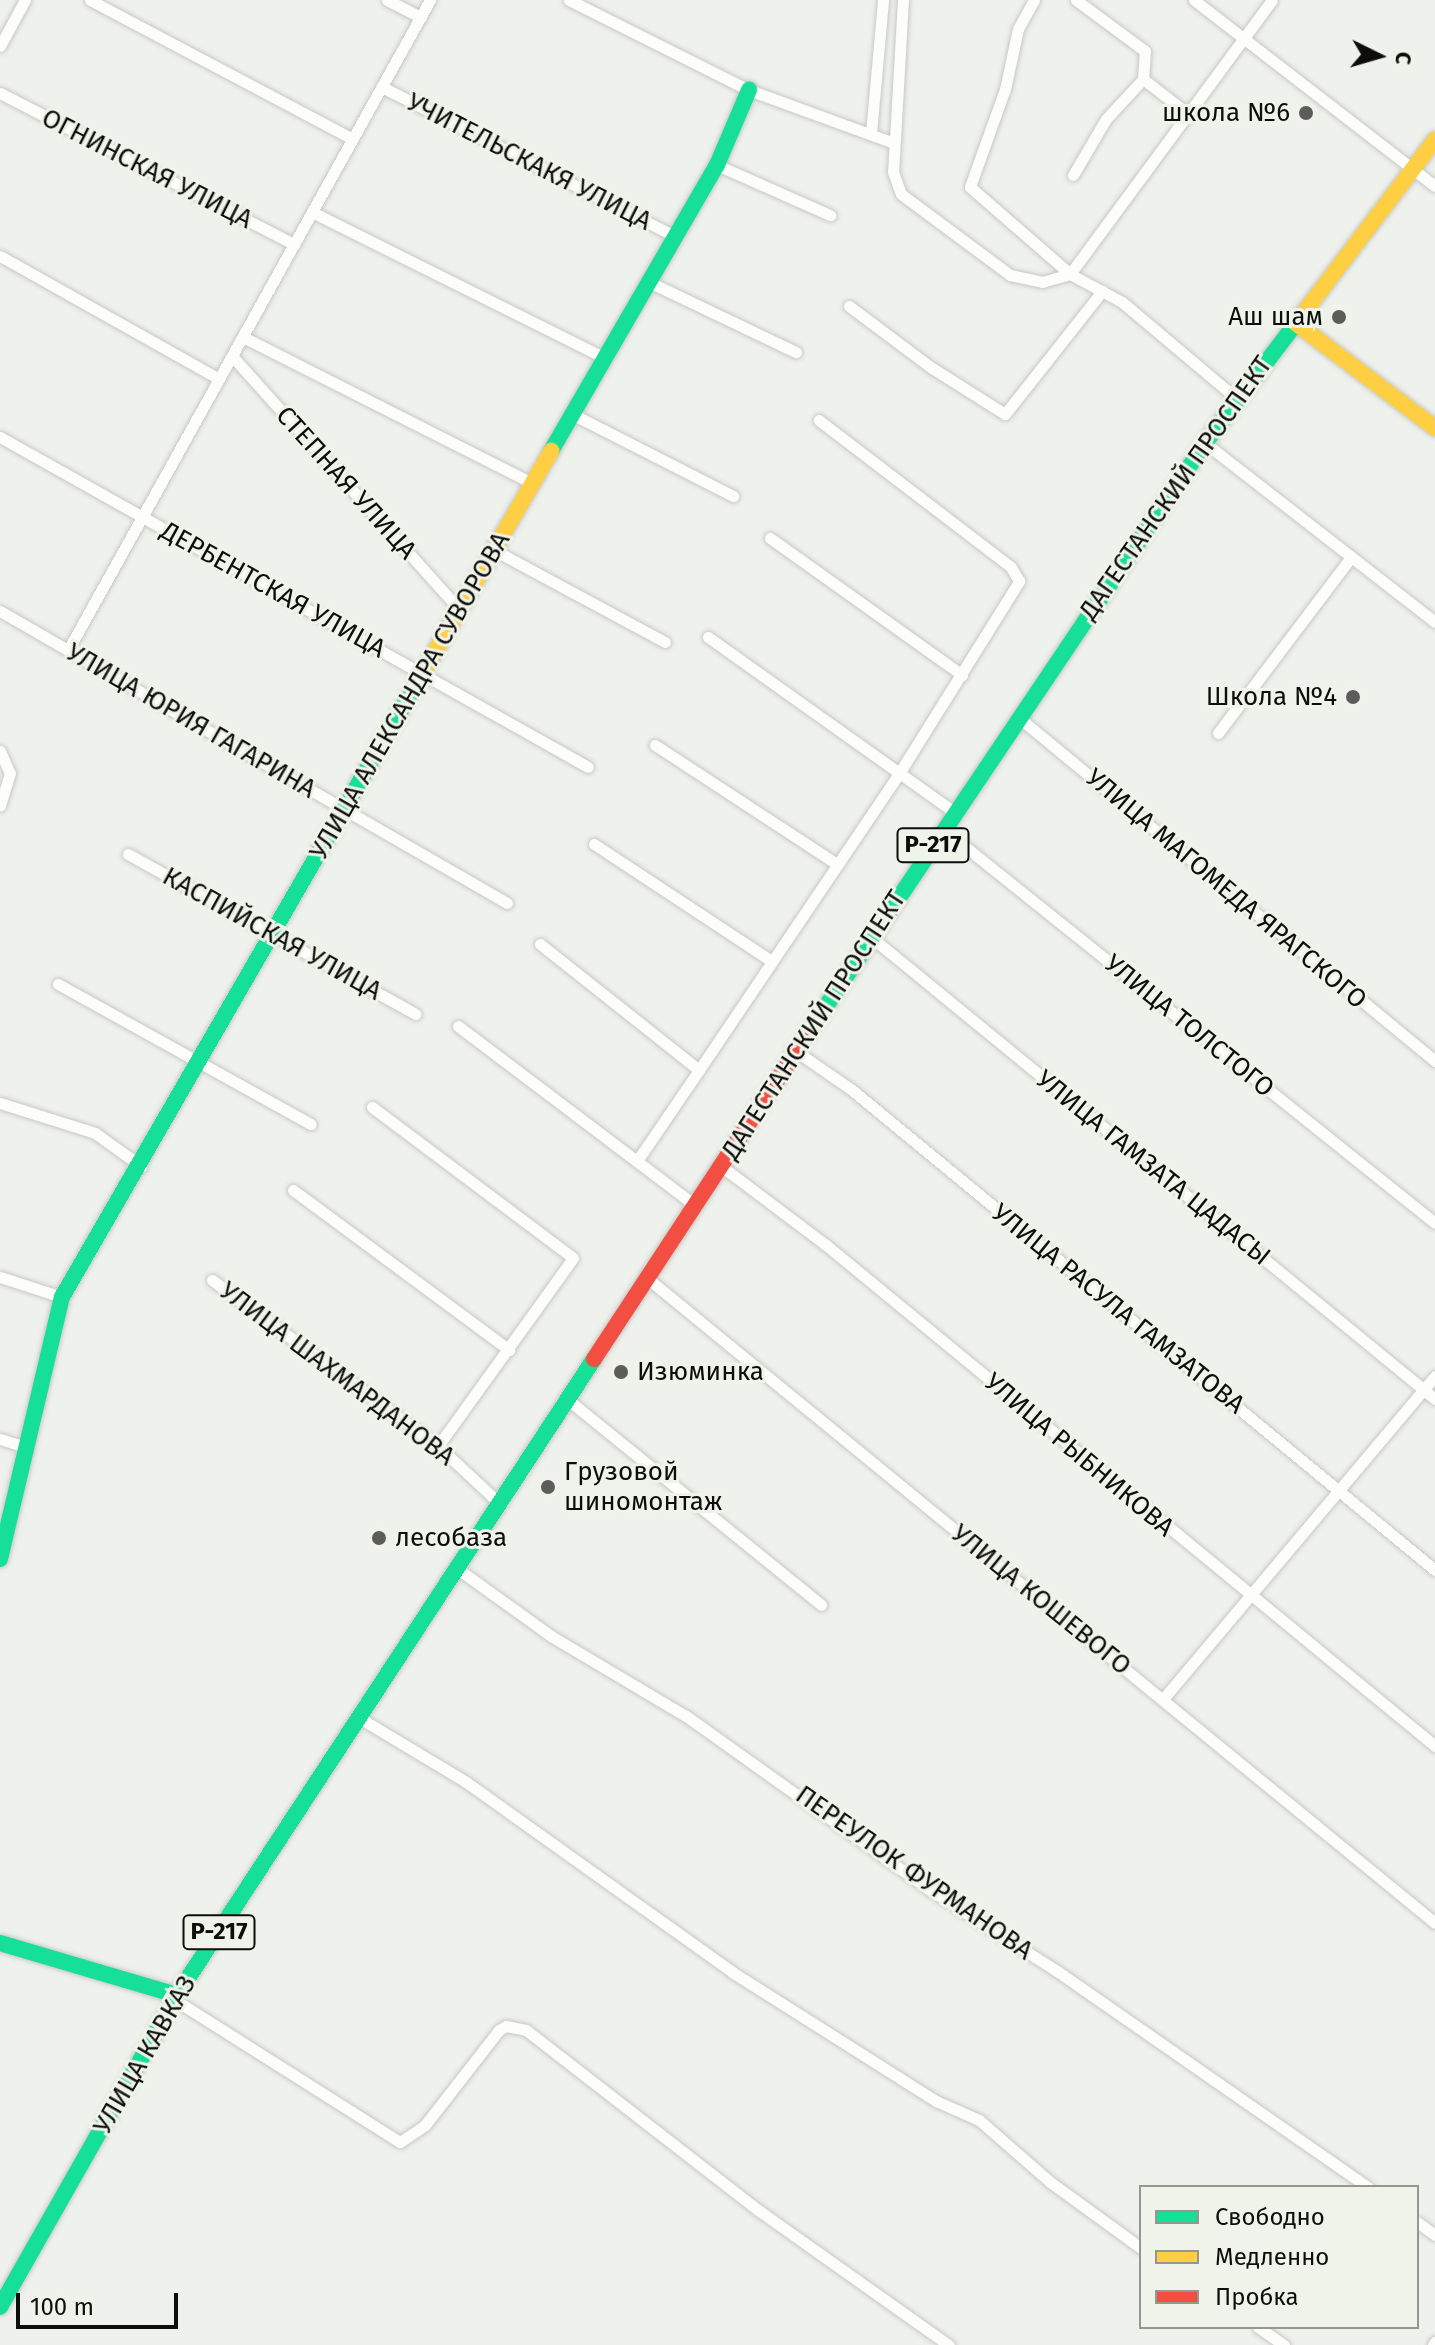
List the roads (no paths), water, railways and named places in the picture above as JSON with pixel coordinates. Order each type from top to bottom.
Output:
[{"type":"main road","name":"УЛИЦА АЛЕКСАНДРА СУВОРОВА","points":[[0,1559],[62,1297],[141,1166],[198,1061],[717,165],[749,90]]},
{"type":"main road","name":"ДАГЕСТАНСКИЙ ПРОСПЕКТ","points":[[455,1567],[954,812],[1205,443],[1293,321],[1435,140]]},
{"type":"main road","points":[[1293,321],[1435,428]]},
{"type":"main road","name":"УЛИЦА КАВКАЗ","points":[[0,2307],[176,1998],[455,1567]]},
{"type":"main road","points":[[0,1943],[176,1998]]},
{"type":"street","points":[[0,46],[25,0]]},
{"type":"street","points":[[90,0],[353,139]]},
{"type":"street","points":[[387,0],[421,17]]},
{"type":"street","points":[[68,650],[430,0]]},
{"type":"street","points":[[569,0],[749,90],[894,143]]},
{"type":"street","points":[[871,133],[883,0]]},
{"type":"street","points":[[903,0],[893,172],[901,194],[953,237],[1010,275],[1042,282],[1070,274],[1272,0]]},
{"type":"street","points":[[1034,0],[1018,29],[1005,89],[970,187],[1070,274],[1122,302],[1237,399]]},
{"type":"street","points":[[1073,175],[1106,119],[1143,79],[1145,51],[1076,0]]},
{"type":"street","points":[[1194,0],[1435,186]]},
{"type":"street","points":[[1143,79],[1187,113]]},
{"type":"street","name":"УЧИТЕЛЬСКАКЯ УЛИЦА","points":[[382,87],[675,236]]},
{"type":"street","name":"ОГНИНСКАЯ УЛИЦА","points":[[0,93],[294,244]]},
{"type":"street","points":[[717,165],[830,215]]},
{"type":"street","points":[[312,212],[605,358]]},
{"type":"street","points":[[0,256],[219,379]]},
{"type":"street","points":[[649,282],[796,352]]},
{"type":"street","points":[[849,306],[932,368],[1005,414],[1102,291]]},
{"type":"street","points":[[243,337],[532,483]]},
{"type":"street","name":"СТЕПНАЯ УЛИЦА","points":[[232,356],[459,609]]},
{"type":"street","points":[[572,414],[733,496]]},
{"type":"street","points":[[637,1161],[770,960],[898,775],[1019,581],[1011,567],[819,420]]},
{"type":"street","name":"ДЕРБЕНТСКАЯ УЛИЦА","points":[[0,437],[588,767]]},
{"type":"street","points":[[1205,443],[1435,622]]},
{"type":"street","points":[[770,538],[962,675]]},
{"type":"street","points":[[494,550],[665,642]]},
{"type":"street","points":[[1218,733],[1351,557]]},
{"type":"street","name":"УЛИЦА ЮРИЯ ГАГАРИНА","points":[[0,611],[507,903]]},
{"type":"street","points":[[708,637],[954,812]]},
{"type":"street","name":"УЛИЦА МАГОМЕДА ЯРАГСКОГО","points":[[1018,717],[1435,1061]]},
{"type":"street","points":[[655,745],[837,864]]},
{"type":"street","points":[[0,751],[10,773],[0,806]]},
{"type":"street","name":"УЛИЦА ТОЛСТОГО","points":[[943,829],[1435,1223]]},
{"type":"street","points":[[594,844],[770,960]]},
{"type":"street","name":"КАСПИЙСКАЯ УЛИЦА","points":[[128,854],[416,1014]]},
{"type":"street","name":"УЛИЦА ГАМЗАТА ЦАДАСЫ","points":[[871,937],[1435,1399]]},
{"type":"street","points":[[540,944],[699,1070]]},
{"type":"street","points":[[58,984],[311,1124]]},
{"type":"street","points":[[458,1026],[696,1206]]},
{"type":"street","name":"УЛИЦА РАСУЛА ГАМЗАТОВА","points":[[797,1052],[852,1090],[1435,1570]]},
{"type":"street","points":[[0,1103],[95,1133],[141,1166]]},
{"type":"street","points":[[372,1107],[573,1258],[438,1446]]},
{"type":"street","name":"УЛИЦА РЫБНИКОВА","points":[[721,1166],[826,1245],[1435,1746]]},
{"type":"street","points":[[293,1190],[509,1350]]},
{"type":"street","points":[[0,1277],[62,1297]]},
{"type":"street","name":"УЛИЦА КОШЕВОГО","points":[[647,1278],[1435,1923]]},
{"type":"street","name":"УЛИЦА ШАХМАРДАНОВА","points":[[212,1280],[438,1446],[498,1502]]},
{"type":"street","points":[[1163,1699],[1435,1376]]},
{"type":"street","points":[[566,1398],[821,1605]]},
{"type":"street","points":[[0,1439],[26,1447]]},
{"type":"street","name":"ПЕРЕУЛОК ФУРМАНОВА","points":[[455,1567],[563,1644],[686,1716],[927,1888],[1057,1971],[1365,2185]]},
{"type":"street","points":[[357,1717],[466,1782],[732,1972],[936,2101],[979,2120],[1086,2211],[1139,2247]]},
{"type":"street","points":[[176,1998],[400,2142],[425,2125],[499,2030],[506,2026],[526,2030],[758,2210],[949,2345]]},
{"type":"street","points":[[1261,2329],[1284,2345]]},
{"type":"place","name":"школа №6","points":[[1306,113]]},
{"type":"place","name":"Аш шам","points":[[1339,317]]},
{"type":"place","name":"Школа №4","points":[[1353,697]]},
{"type":"place","name":"Изюминка","points":[[621,1372]]},
{"type":"place","name":"Грузовой шиномонтаж","points":[[548,1487]]},
{"type":"place","name":"лесобаза","points":[[379,1538]]}]
